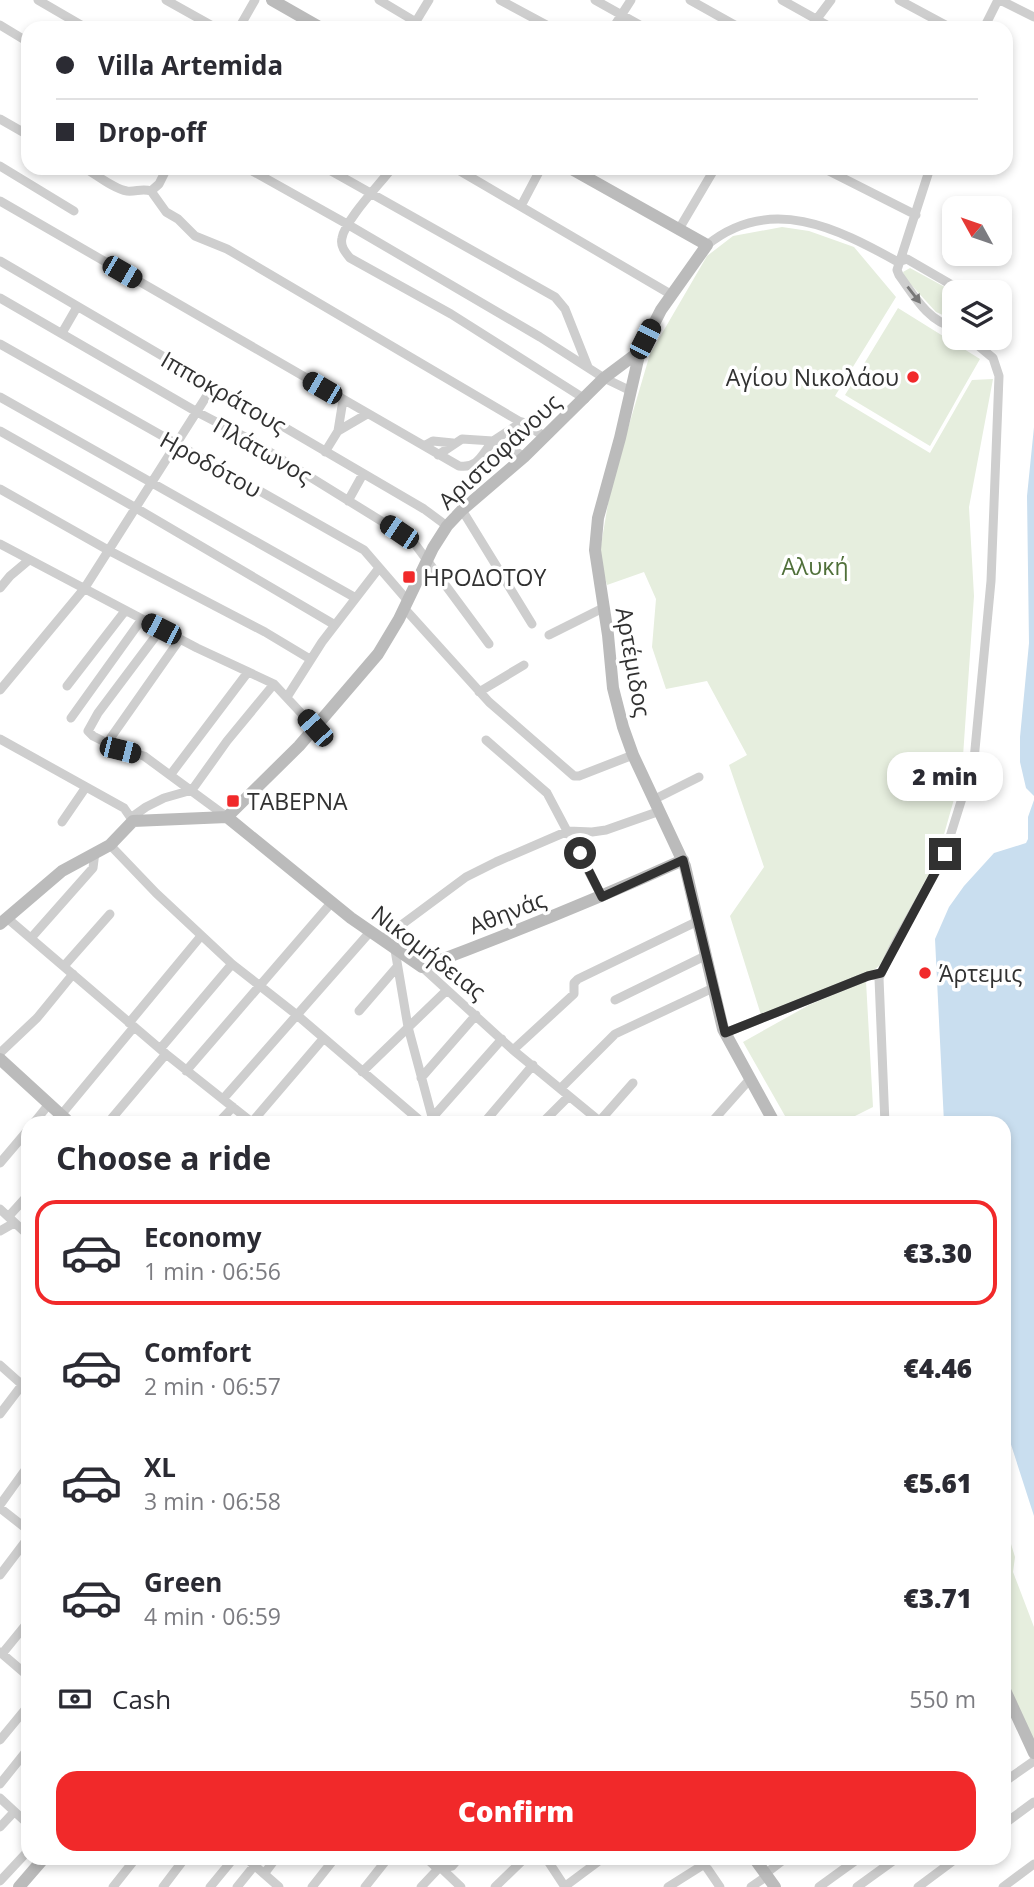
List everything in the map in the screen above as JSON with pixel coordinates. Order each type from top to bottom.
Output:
[{"type":"street","points":[[38,0],[74,21]]},
{"type":"street","points":[[166,0],[203,21]]},
{"type":"street","points":[[243,21],[255,0]]},
{"type":"street","points":[[379,0],[408,21]]},
{"type":"street","points":[[416,21],[429,0]]},
{"type":"street","points":[[499,0],[539,21]]},
{"type":"street","points":[[595,0],[633,21]]},
{"type":"street","points":[[617,21],[631,0]]},
{"type":"street","points":[[690,0],[728,21]]},
{"type":"street","points":[[782,0],[809,21]]},
{"type":"street","points":[[815,21],[831,0]]},
{"type":"street","points":[[899,0],[938,21]]},
{"type":"street","points":[[988,21],[999,0],[1034,17]]},
{"type":"street","points":[[277,3],[309,21]]},
{"type":"street","points":[[0,25],[21,38]]},
{"type":"street","points":[[0,118],[21,131]]},
{"type":"street","points":[[0,166],[74,211]]},
{"type":"street","points":[[97,175],[119,188],[151,191],[166,212],[178,219],[195,236],[227,249],[546,437]]},
{"type":"street","points":[[151,191],[164,175]]},
{"type":"street","points":[[260,175],[347,224],[604,378],[631,391]]},
{"type":"street","points":[[338,175],[559,300],[576,333],[588,367]]},
{"type":"street","points":[[387,175],[347,224],[342,246],[350,258],[499,344],[585,399]]},
{"type":"street","points":[[467,175],[672,295]]},
{"type":"street","points":[[522,206],[538,175]]},
{"type":"street","points":[[583,175],[707,245],[729,229],[743,224],[790,219],[849,235],[898,262],[907,259],[943,280]]},
{"type":"street","points":[[679,229],[711,175]]},
{"type":"street","points":[[838,175],[916,215]]},
{"type":"street","points":[[928,175],[907,243],[898,262],[899,275],[928,313],[942,323]]},
{"type":"street","points":[[0,201],[459,466],[471,466],[493,441],[522,422]]},
{"type":"street","name":"Αρτέμιδος","points":[[707,245],[652,326],[640,351],[595,531],[596,563],[612,688],[623,727],[633,755],[683,860],[725,1033],[767,1116]]},
{"type":"street","name":"Ιπποκράτους","points":[[0,261],[424,509],[447,526]]},
{"type":"street","name":"Πλάτωνος","points":[[0,298],[247,438],[412,540],[489,644]]},
{"type":"street","points":[[62,333],[77,307]]},
{"type":"street","name":"Ηροδότου","points":[[0,344],[364,550],[479,692],[574,776],[633,755]]},
{"type":"street","points":[[885,1116],[878,988],[881,973],[943,859],[974,760],[990,581],[999,373],[993,358],[983,350]]},
{"type":"street","name":"Αριστοφάνους","points":[[227,817],[315,728],[378,654],[447,526],[546,437],[604,378],[640,351]]},
{"type":"street","points":[[0,690],[84,589],[213,386]]},
{"type":"street","points":[[0,397],[354,597]]},
{"type":"street","points":[[326,452],[338,431],[343,400]]},
{"type":"street","points":[[338,431],[368,414]]},
{"type":"street","points":[[513,448],[522,422]]},
{"type":"street","points":[[0,431],[335,625]]},
{"type":"street","points":[[438,455],[453,443],[467,438],[500,441],[524,457]]},
{"type":"street","points":[[424,446],[433,441],[453,443]]},
{"type":"street","points":[[348,500],[363,474]]},
{"type":"street","points":[[0,489],[310,659]]},
{"type":"street","points":[[462,510],[532,624]]},
{"type":"street","points":[[0,544],[125,611],[274,684],[315,728]]},
{"type":"street","points":[[0,588],[29,560]]},
{"type":"street","points":[[287,697],[354,597],[379,568]]},
{"type":"street","points":[[549,635],[603,608]]},
{"type":"street","points":[[67,686],[125,611]]},
{"type":"street","points":[[71,718],[142,619]]},
{"type":"street","points":[[161,629],[88,731],[119,749],[142,755],[227,817]]},
{"type":"street","points":[[107,743],[180,639]]},
{"type":"street","points":[[479,692],[524,665]]},
{"type":"street","points":[[171,775],[248,672]]},
{"type":"street","points":[[244,1116],[163,1052],[31,938],[4,921],[62,870],[110,845],[146,807],[164,798],[192,790],[226,741],[274,684]]},
{"type":"street","points":[[0,739],[124,808],[133,819]]},
{"type":"street","points":[[486,740],[547,793],[602,897]]},
{"type":"street","points":[[223,1099],[297,1015],[375,936],[466,877],[568,831],[606,830],[657,805],[699,777]]},
{"type":"street","points":[[62,822],[86,787]]},
{"type":"street","points":[[133,819],[227,817]]},
{"type":"street","name":"Νικομήδειας","points":[[227,817],[375,936],[422,967],[513,1050],[592,1116]]},
{"type":"street","points":[[110,845],[232,964],[297,1015],[362,1072],[422,1116]]},
{"type":"street","points":[[31,938],[93,868],[95,852]]},
{"type":"street","name":"Αθηνάς","points":[[422,967],[602,897],[683,860]]},
{"type":"street","points":[[186,1070],[332,902]]},
{"type":"street","points":[[64,966],[110,914]]},
{"type":"street","points":[[513,1050],[574,994],[575,981],[698,921]]},
{"type":"street","points":[[68,1116],[131,1025],[201,936]]},
{"type":"street","points":[[395,950],[408,1027],[429,1116]]},
{"type":"street","points":[[615,999],[705,956]]},
{"type":"street","points":[[113,1116],[232,964]]},
{"type":"street","points":[[359,1011],[397,967]]},
{"type":"street","points":[[725,1033],[881,973]]},
{"type":"street","points":[[0,1053],[37,1018],[73,975]]},
{"type":"street","points":[[561,1088],[615,1034],[713,988]]},
{"type":"street","points":[[362,1072],[447,990]]},
{"type":"street","points":[[421,1078],[476,1015]]},
{"type":"street","points":[[259,1116],[323,1039]]},
{"type":"street","points":[[435,1116],[502,1040]]},
{"type":"street","points":[[0,1059],[63,1116]]},
{"type":"street","points":[[490,1116],[533,1065]]},
{"type":"street","points":[[717,1116],[750,1079]]},
{"type":"street","points":[[606,1116],[633,1083]]},
{"type":"street","points":[[549,1116],[569,1096]]},
{"type":"street","points":[[39,1116],[49,1104]]},
{"type":"street","points":[[225,1116],[233,1107]]},
{"type":"street","points":[[0,1163],[21,1138]]},
{"type":"street","points":[[0,1231],[21,1205]]},
{"type":"street","points":[[0,1209],[21,1229]]},
{"type":"street","points":[[0,1365],[21,1384]]},
{"type":"street","points":[[0,1414],[21,1393]]},
{"type":"street","points":[[21,1477],[0,1509],[21,1525]]},
{"type":"street","points":[[0,1575],[21,1547]]},
{"type":"street","points":[[21,1630],[1,1653],[21,1670]]},
{"type":"street","points":[[1011,1702],[1034,1753]]},
{"type":"street","points":[[0,1740],[21,1714]]},
{"type":"street","points":[[0,1784],[21,1758]]},
{"type":"street","points":[[1011,1777],[1034,1761]]},
{"type":"street","points":[[0,1798],[21,1818]]},
{"type":"street","points":[[1011,1819],[1034,1802]]},
{"type":"street","points":[[0,1827],[14,1812]]},
{"type":"street","points":[[0,1881],[21,1858]]},
{"type":"street","points":[[1003,1887],[1034,1864]]},
{"type":"street","points":[[19,1887],[38,1865]]},
{"type":"street","points":[[113,1887],[130,1865]]},
{"type":"street","points":[[163,1887],[180,1865]]},
{"type":"street","points":[[210,1887],[228,1865]]},
{"type":"street","points":[[264,1874],[271,1865]]},
{"type":"street","points":[[312,1887],[329,1865]]},
{"type":"street","points":[[365,1887],[382,1865]]},
{"type":"street","points":[[435,1865],[461,1887]]},
{"type":"street","points":[[421,1887],[440,1869],[453,1865]]},
{"type":"street","points":[[495,1887],[518,1865]]},
{"type":"street","points":[[550,1865],[564,1887],[594,1865]]},
{"type":"street","points":[[668,1887],[705,1865],[720,1887]]},
{"type":"street","points":[[751,1887],[769,1879],[780,1865]]},
{"type":"street","points":[[819,1887],[849,1865]]},
{"type":"street","points":[[857,1887],[887,1865]]},
{"type":"street","points":[[918,1887],[948,1865]]},
{"type":"street","points":[[237,1887],[254,1866],[279,1887]]},
{"type":"green space","name":"Αλυκή","points":[[782,227],[809,231],[854,247],[896,297],[835,396],[930,453],[972,380],[993,379],[969,507],[974,596],[962,771],[937,859],[880,965],[874,970],[761,1015],[730,916],[764,867],[729,765],[747,755],[707,681],[666,689],[652,647],[656,599],[644,572],[607,585],[599,557],[611,486],[650,354],[707,256],[733,236]]},
{"type":"green space","points":[[910,268],[942,285],[942,315],[936,312],[904,277],[903,272]]},
{"type":"green space","name":"Αγίου Νικολάου","points":[[898,308],[942,335],[942,350],[966,350],[980,359],[930,446],[845,395]]},
{"type":"green space","points":[[866,981],[873,1107],[855,1116],[785,1116],[743,1042],[809,1005]]},
{"type":"green space","points":[[1011,1544],[1015,1557],[1013,1572],[1034,1627],[1034,1748],[1011,1698]]},
{"type":"water","points":[[1034,427],[1034,796],[1026,788],[1020,762],[1020,737],[1029,643],[1027,496]]},
{"type":"water","points":[[1034,800],[1034,1516],[1011,1445],[1011,1116],[944,1116],[935,939],[949,907],[994,853],[1026,843],[1028,817]]},
{"type":"place","name":"Αγίου Νικολάου","points":[[913,377]]},
{"type":"place","name":"ΗΡΟΔΟΤΟΥ","points":[[409,577]]},
{"type":"place","name":"ΤΑΒΕΡΝΑ","points":[[233,801]]},
{"type":"place","name":"Άρτεμις","points":[[925,973]]},
{"type":"route","points":[[580,853],[602,897],[683,860],[725,1033],[881,973],[945,854]]}]
